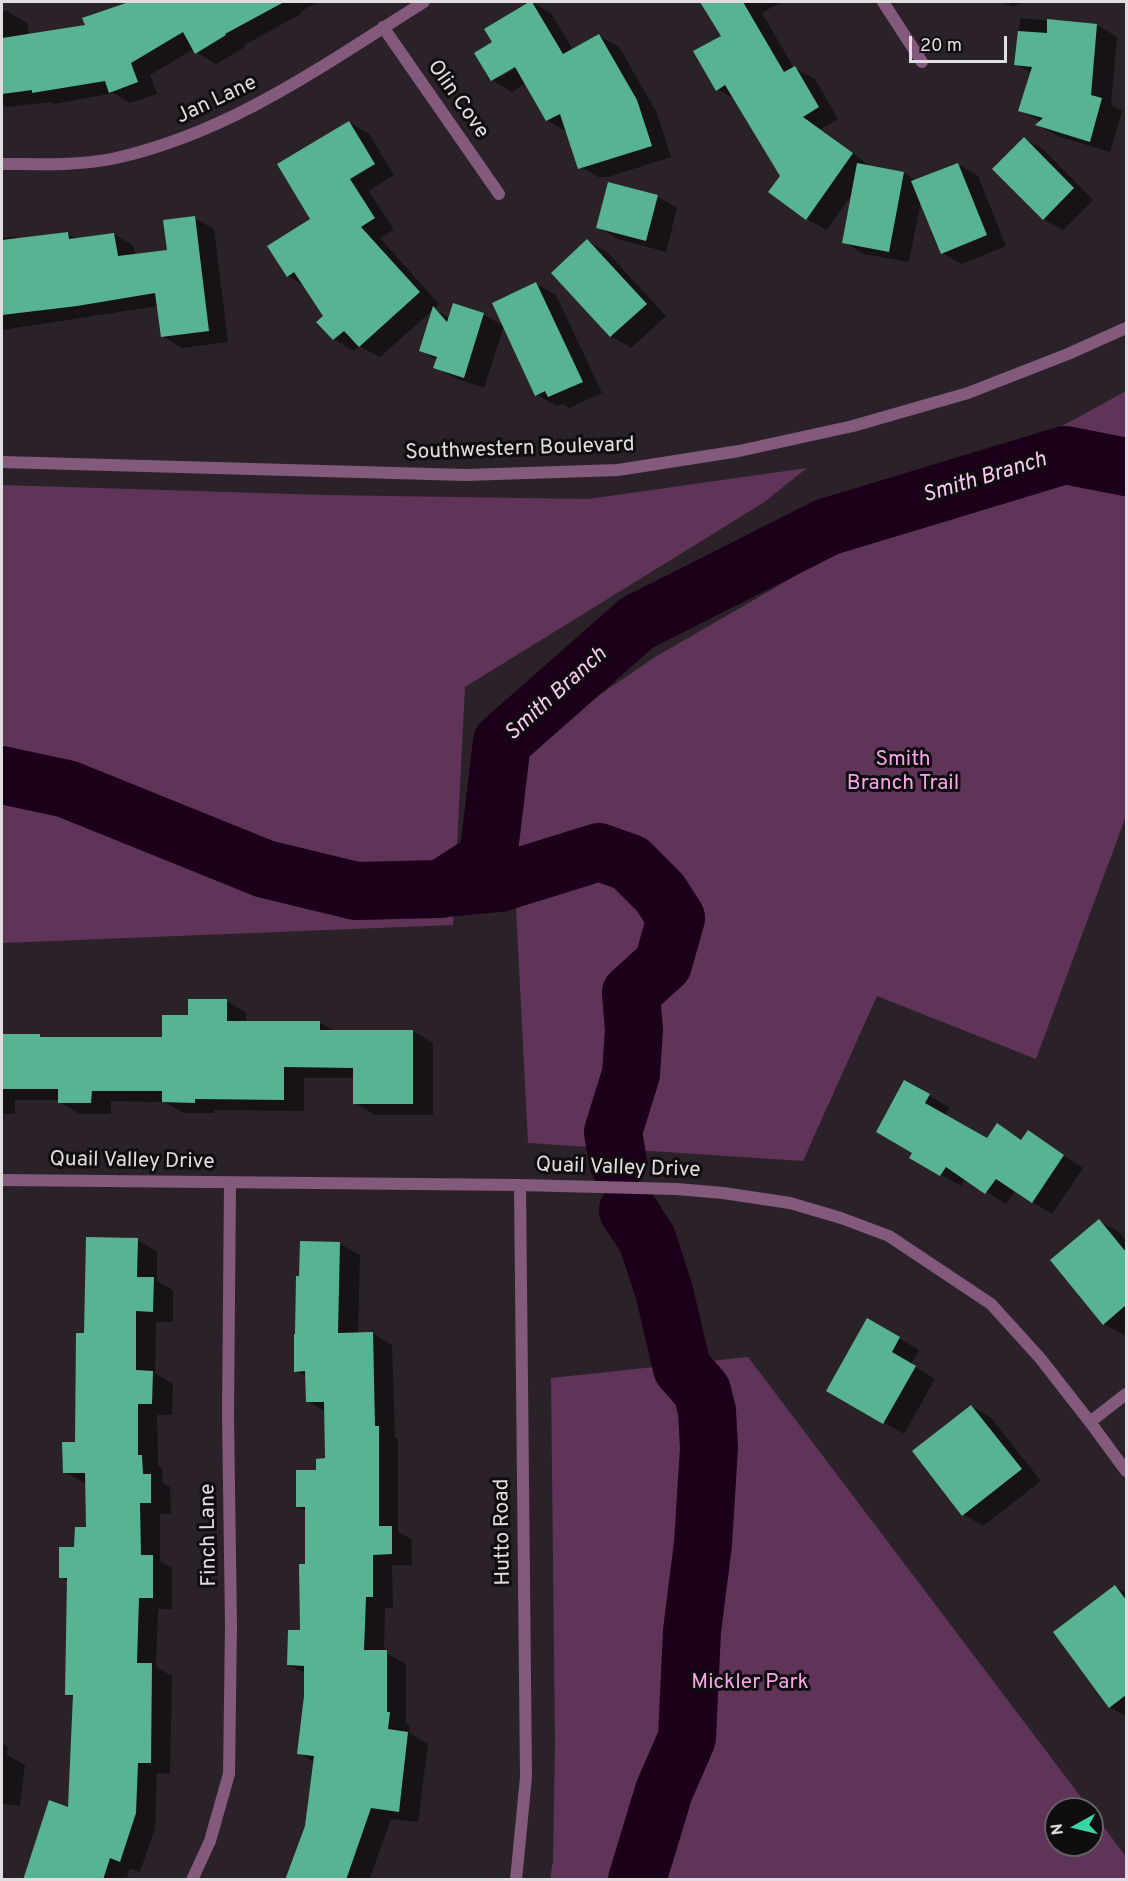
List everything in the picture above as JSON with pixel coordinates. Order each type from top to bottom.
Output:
[{"type":"street","name":"Jan Lane","points":[[2,164],[53,164],[114,158],[189,137],[272,97],[424,2]]},
{"type":"street","points":[[883,2],[922,62]]},
{"type":"street","name":"Olin Cove","points":[[383,27],[499,194]]},
{"type":"street","name":"Southwestern Boulevard","points":[[2,462],[466,475],[618,470],[739,451],[853,426],[968,393],[1068,354],[1126,328]]},
{"type":"street","name":"Quail Valley Drive","points":[[2,1180],[520,1185],[677,1189],[790,1203],[841,1218],[889,1236],[991,1304],[1040,1358],[1126,1471]]},
{"type":"street","name":"Finch Lane","points":[[192,1880],[210,1841],[229,1774],[230,1183]]},
{"type":"street","name":"Hutto Road","points":[[516,1880],[526,1777],[520,1185]]},
{"type":"street","points":[[1090,1422],[1126,1394]]},
{"type":"green space","name":"Smith Branch Trail","points":[[1126,391],[1126,816],[1036,1059],[877,996],[803,1161],[528,1143],[509,771],[551,728],[655,657],[925,501]]},
{"type":"green space","points":[[807,468],[763,503],[465,687],[453,925],[2,943],[2,485],[324,495],[588,499]]},
{"type":"green space","name":"Mickler Park","points":[[748,1357],[1081,1797],[1044,1797],[1044,1857],[1104,1857],[1104,1827],[1126,1857],[1126,1879],[550,1879],[553,1861],[555,1744],[551,1378]]},
{"type":"building","points":[[129,2],[284,2],[225,34],[195,54],[183,32],[131,63],[138,82],[109,93],[105,81],[32,93],[32,90],[2,94],[2,38],[85,25],[82,18]]},
{"type":"building","points":[[532,2],[563,54],[599,34],[637,100],[652,146],[578,169],[560,114],[546,121],[515,67],[491,81],[474,53],[492,42],[484,29]]},
{"type":"building","points":[[700,2],[743,2],[784,72],[795,66],[819,107],[803,117],[853,153],[806,220],[768,192],[780,176],[725,85],[716,91],[693,51],[721,36]]},
{"type":"building","points":[[1047,19],[1097,24],[1091,95],[1102,98],[1090,142],[1035,125],[1043,118],[1018,111],[1032,67],[1014,65],[1018,31],[1047,33]]},
{"type":"building","points":[[349,121],[375,164],[350,179],[375,218],[361,227],[420,292],[359,347],[344,331],[333,340],[316,322],[323,316],[294,272],[287,277],[267,246],[310,219],[277,164]]},
{"type":"building","points":[[1024,137],[1074,188],[1043,220],[992,169]]},
{"type":"building","points":[[857,163],[904,172],[889,252],[842,243]]},
{"type":"building","points":[[958,163],[987,235],[941,254],[911,181]]},
{"type":"building","points":[[608,182],[658,195],[646,241],[596,228]]},
{"type":"building","points":[[195,216],[209,331],[161,337],[155,293],[2,315],[2,240],[68,232],[69,239],[114,233],[118,256],[167,250],[163,220]]},
{"type":"building","points":[[587,239],[647,304],[610,337],[551,273]]},
{"type":"building","points":[[536,282],[583,382],[548,397],[545,391],[535,396],[492,303]]},
{"type":"building","points":[[453,303],[484,313],[464,378],[433,368],[437,357],[419,351],[433,306],[447,322]]},
{"type":"building","points":[[188,999],[227,999],[227,1021],[320,1021],[320,1030],[413,1030],[413,1104],[353,1104],[353,1068],[284,1067],[284,1100],[195,1099],[195,1103],[162,1102],[162,1091],[92,1091],[91,1103],[58,1103],[58,1089],[2,1089],[2,1034],[40,1034],[40,1037],[162,1037],[162,1015],[188,1015]]},
{"type":"building","points":[[904,1080],[930,1094],[925,1103],[987,1138],[997,1123],[1021,1140],[1028,1130],[1064,1155],[1032,1203],[996,1179],[985,1194],[946,1167],[940,1176],[909,1158],[912,1153],[876,1132]]},
{"type":"building","points":[[1099,1219],[1126,1252],[1126,1305],[1103,1325],[1050,1260]]},
{"type":"building","points":[[86,1237],[138,1238],[137,1277],[154,1277],[153,1312],[136,1311],[136,1370],[153,1371],[152,1404],[138,1404],[138,1455],[142,1455],[143,1474],[151,1474],[151,1503],[140,1503],[141,1555],[153,1555],[153,1598],[139,1598],[137,1663],[152,1663],[151,1763],[138,1763],[136,1813],[120,1862],[110,1858],[103,1880],[23,1880],[49,1800],[68,1807],[73,1695],[65,1695],[67,1578],[59,1578],[59,1547],[74,1547],[75,1527],[86,1527],[85,1473],[63,1473],[62,1442],[75,1442],[76,1333],[84,1333]]},
{"type":"building","points":[[300,1241],[340,1242],[338,1333],[373,1332],[375,1426],[379,1426],[379,1526],[392,1526],[392,1554],[373,1555],[373,1597],[366,1597],[364,1650],[387,1650],[387,1712],[390,1712],[388,1729],[408,1732],[399,1812],[371,1808],[346,1880],[285,1880],[305,1826],[314,1756],[297,1754],[304,1696],[304,1666],[287,1665],[288,1630],[300,1630],[299,1564],[305,1564],[305,1507],[296,1507],[296,1470],[316,1470],[316,1459],[325,1458],[324,1402],[306,1402],[305,1371],[294,1372],[296,1276],[299,1276]]},
{"type":"building","points":[[867,1318],[900,1337],[892,1352],[916,1366],[883,1424],[826,1391]]},
{"type":"building","points":[[971,1405],[1022,1469],[962,1516],[912,1451]]},
{"type":"building","points":[[1115,1585],[1126,1600],[1126,1695],[1109,1708],[1053,1632]]},
{"type":"waterway","name":"Smith Branch","points":[[2,775],[67,789],[265,869],[356,891],[441,889],[488,859],[502,742],[637,623],[827,527],[1065,455],[1126,467]]},
{"type":"waterway","points":[[447,888],[499,883],[599,852],[630,863],[660,893],[676,918],[663,964],[631,993],[634,1030],[631,1074],[613,1132],[618,1162]]},
{"type":"waterway","points":[[628,1210],[647,1239],[664,1291],[682,1368],[702,1391],[707,1411],[709,1448],[703,1544],[692,1631],[687,1738],[664,1791],[637,1880]]}]
